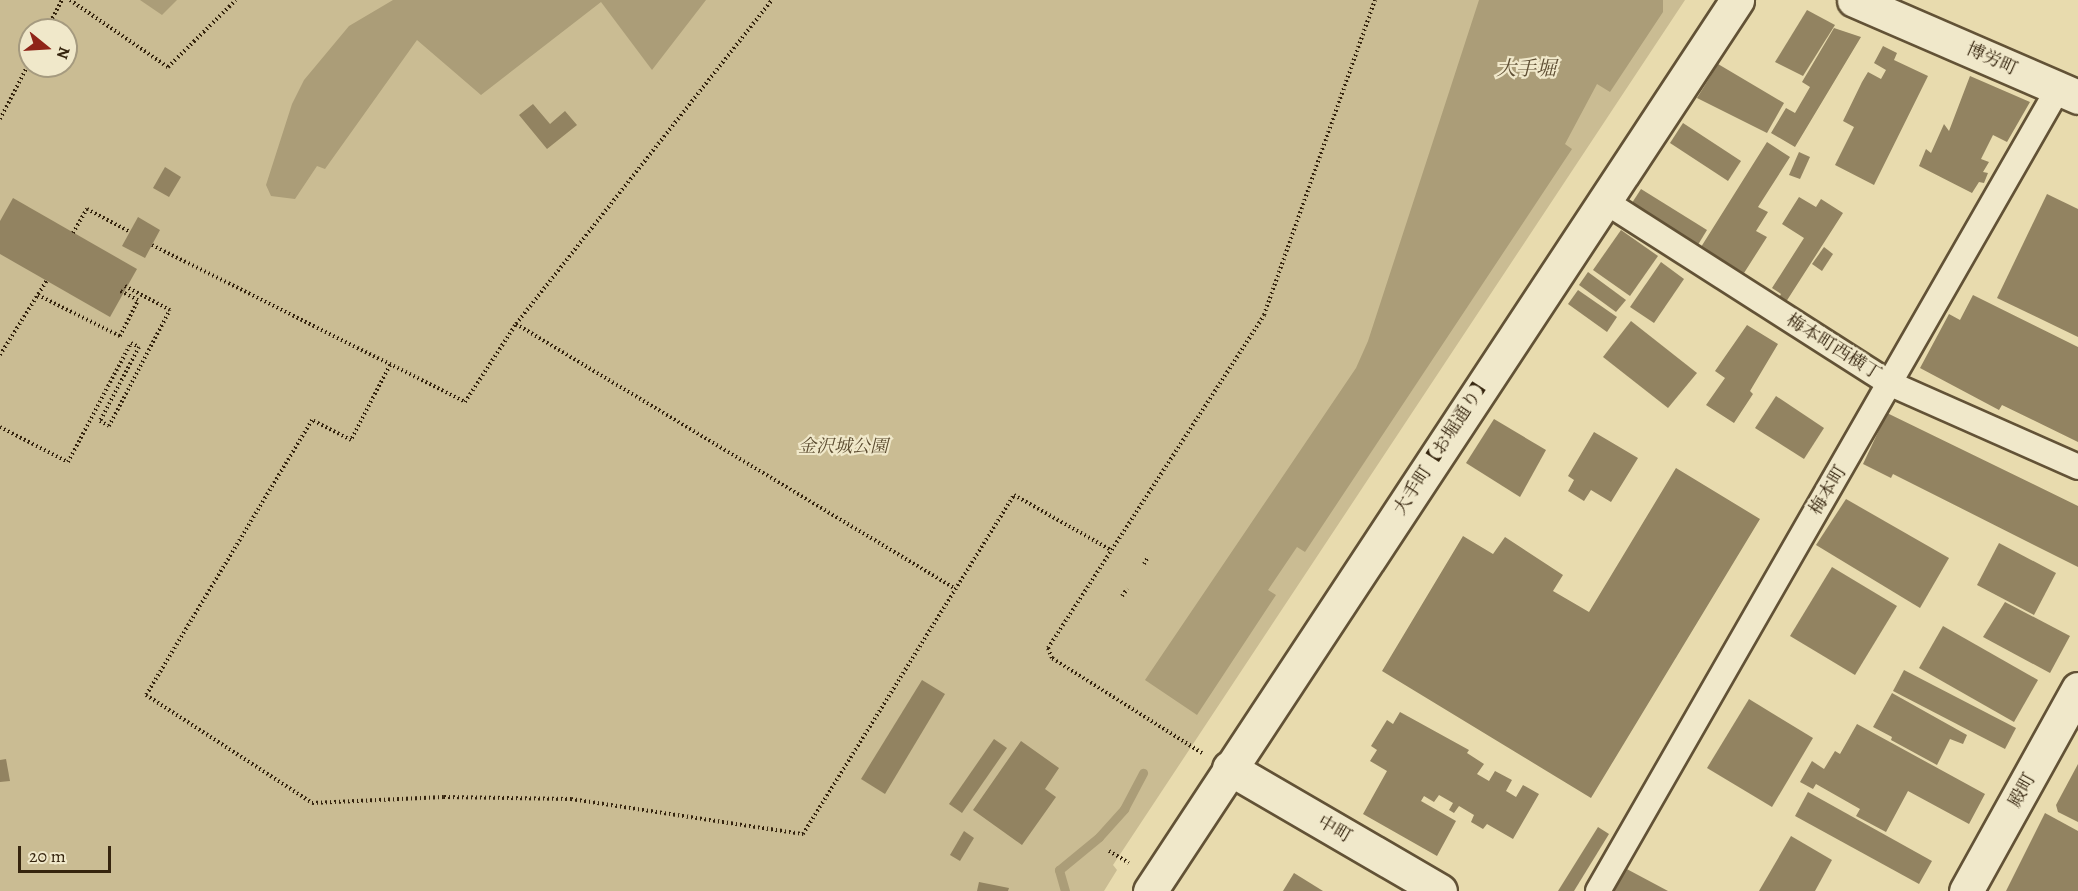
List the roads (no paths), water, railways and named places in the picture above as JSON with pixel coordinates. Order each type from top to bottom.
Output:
[{"type":"street","name":"大手町【お堀通り】","points":[[1150,891],[1603,200],[1737,0]]},
{"type":"street","name":"博労町","points":[[1854,0],[1914,10],[2068,93]]},
{"type":"street","name":"梅本町","points":[[1598,891],[1777,574],[2068,93]]},
{"type":"street","name":"梅本町西横丁","points":[[1603,200],[1891,384],[2078,467]]},
{"type":"street","name":"殿町","points":[[1966,891],[2078,689]]},
{"type":"street","name":"中町","points":[[1229,768],[1440,891]]},
{"type":"water","points":[[140,0],[177,0],[162,15]]},
{"type":"water","points":[[393,0],[706,0],[652,70],[601,2],[481,95],[417,40],[325,169],[317,166],[295,199],[271,196],[266,185],[292,104],[304,80],[349,26]]},
{"type":"water","name":"大手堀","points":[[1479,0],[1663,0],[1663,12],[1610,92],[1597,84],[1565,144],[1572,149],[1305,552],[1297,547],[1268,590],[1276,595],[1197,715],[1145,680],[1356,368],[1368,341]]},
{"type":"waterway","points":[[1065,891],[1059,870],[1099,837],[1124,809],[1143,773]]},
{"type":"park label","name":"金沢城公園","points":[[843,446]]}]
